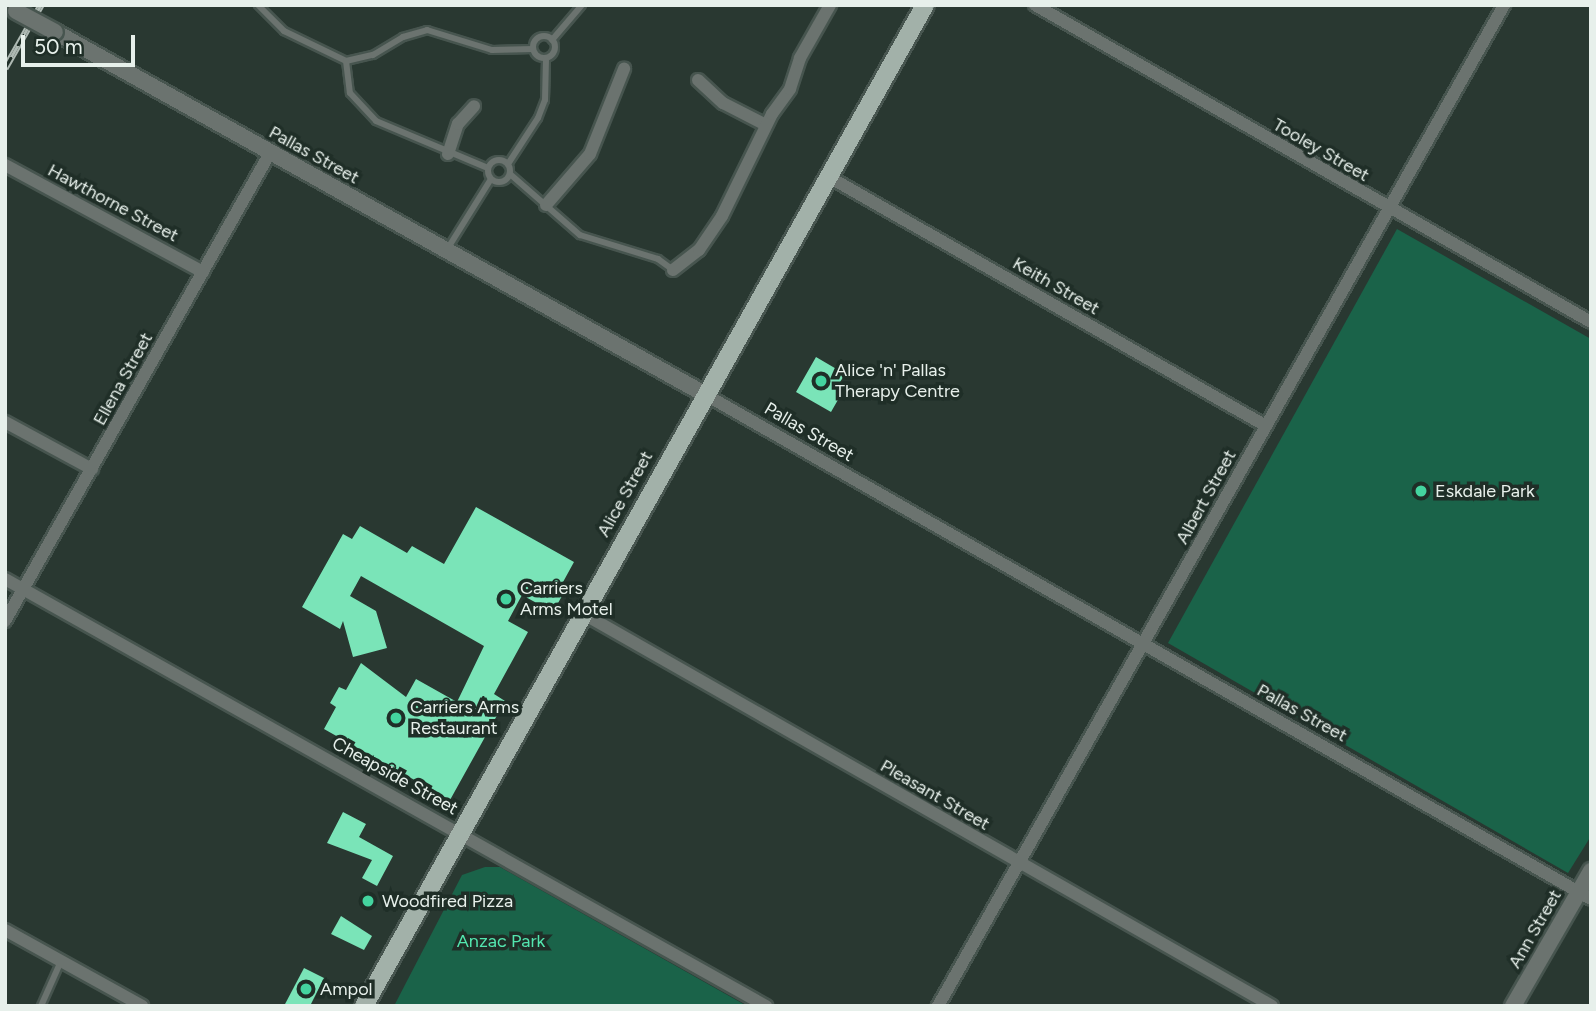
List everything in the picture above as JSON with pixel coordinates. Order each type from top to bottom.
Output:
[{"type":"main road","name":"Alice Street","points":[[364,1006],[582,612],[925,5]]},
{"type":"street","points":[[673,270],[699,250],[722,216],[766,125],[790,89],[800,58],[831,5]]},
{"type":"street","name":"Tooley Street","points":[[1035,5],[1390,210],[1591,322]]},
{"type":"street","name":"Albert Street","points":[[938,1006],[1504,5]]},
{"type":"street","name":"Pallas Street","points":[[11,8],[706,395],[1143,646],[1585,895]]},
{"type":"street","points":[[546,205],[590,154],[624,69]]},
{"type":"street","points":[[698,80],[729,108],[766,125]]},
{"type":"street","points":[[448,154],[458,124],[474,106]]},
{"type":"street","name":"Ellena Street","points":[[5,621],[270,153]]},
{"type":"street","name":"Hawthorne Street","points":[[5,165],[203,272]]},
{"type":"street","name":"Keith Street","points":[[829,177],[1266,426]]},
{"type":"street","points":[[5,422],[92,469]]},
{"type":"street","name":"Cheapside Street","points":[[5,579],[766,1006]]},
{"type":"street","name":"Pleasant Street","points":[[582,612],[1272,1006]]},
{"type":"street","name":"Ann Street","points":[[1513,1006],[1585,895],[1591,871]]},
{"type":"street","points":[[5,930],[142,1006]]},
{"type":"lane","points":[[258,5],[284,31],[346,61],[373,55],[403,37],[427,30],[492,50],[533,49],[546,58]]},
{"type":"lane","points":[[552,40],[582,5]]},
{"type":"lane","points":[[533,49],[538,37],[552,40]]},
{"type":"lane","points":[[552,40],[554,51],[546,58],[546,90],[538,118],[508,164],[510,174],[580,234],[658,259],[673,270]]},
{"type":"lane","points":[[346,61],[350,93],[366,113],[448,154],[488,169]]},
{"type":"lane","points":[[488,169],[495,160],[508,164]]},
{"type":"lane","points":[[447,250],[491,179],[488,169]]},
{"type":"lane","points":[[491,179],[502,181],[510,174]]},
{"type":"lane","points":[[41,1006],[61,961]]},
{"type":"green space","name":"Eskdale Park","points":[[1397,229],[1591,339],[1591,836],[1568,873],[1168,643]]},
{"type":"green space","name":"Anzac Park","points":[[485,867],[500,867],[747,1006],[394,1006],[462,875]]},
{"type":"building","name":"Alice 'n' Pallas Therapy Centre","points":[[816,357],[845,374],[837,387],[843,391],[831,412],[796,392]]},
{"type":"building","points":[[476,507],[574,562],[557,593],[562,596],[553,612],[522,595],[508,621],[528,632],[494,694],[505,701],[450,800],[324,729],[336,707],[330,703],[339,687],[346,690],[361,663],[406,697],[416,679],[457,702],[484,646],[361,576],[350,596],[376,611],[387,648],[353,657],[343,621],[340,629],[302,607],[343,534],[352,539],[360,526],[407,553],[412,546],[444,564]]},
{"type":"building","points":[[343,812],[366,824],[359,837],[393,856],[377,886],[362,878],[372,860],[327,843]]},
{"type":"building","points":[[341,916],[372,936],[364,950],[331,934]]},
{"type":"building","name":"Ampol","points":[[304,968],[324,978],[310,1006],[284,1006]]},
{"type":"railway","points":[[5,68],[41,5]]},
{"type":"place","name":"Alice 'n' Pallas Therapy Centre","points":[[821,381]]},
{"type":"place","name":"Eskdale Park","points":[[1421,491]]},
{"type":"place","name":"Carriers Arms Motel","points":[[506,599]]},
{"type":"place","name":"Carriers Arms Restaurant","points":[[396,718]]},
{"type":"place","name":"Woodfired Pizza","points":[[368,901]]},
{"type":"place","name":"Ampol","points":[[306,989]]}]
